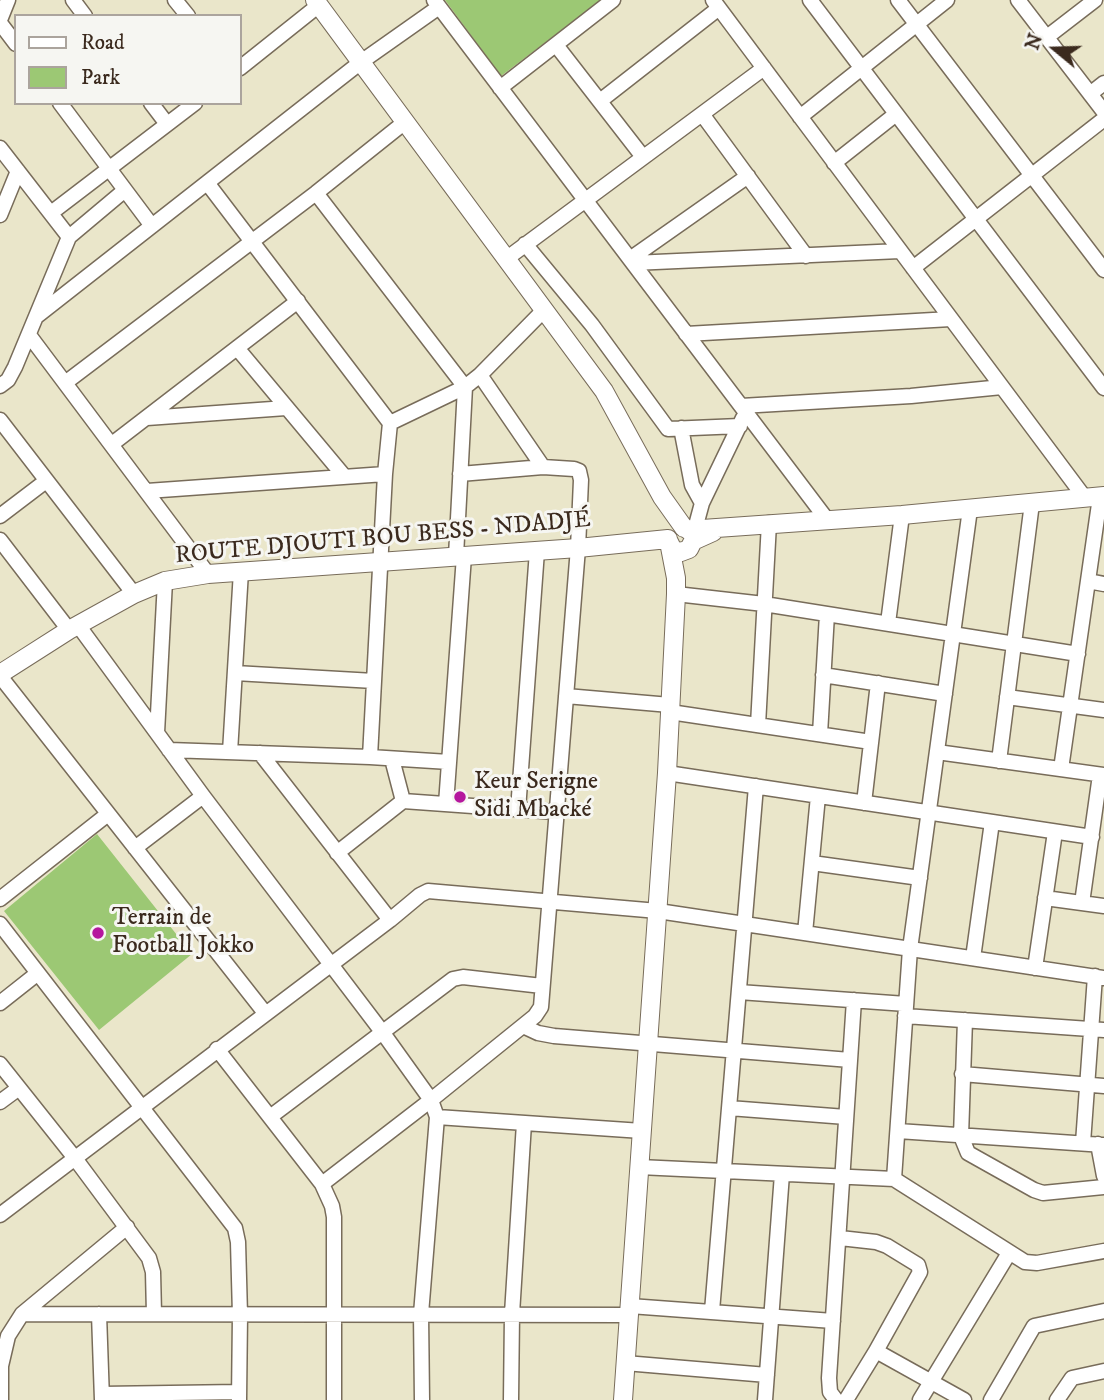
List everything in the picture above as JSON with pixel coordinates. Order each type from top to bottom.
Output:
[{"type":"main road","points":[[317,2],[604,391],[681,537],[649,1044],[622,1400]]},
{"type":"main road","name":"ROUTE DJOUTI BOU BESS - NDADJÉ","points":[[0,675],[73,628],[134,594],[165,581],[208,574],[578,548],[681,537],[726,527],[902,515],[1096,497]]},
{"type":"street","points":[[8,0],[0,21],[14,41]]},
{"type":"street","points":[[175,0],[186,14]]},
{"type":"street","points":[[500,88],[613,0]]},
{"type":"street","points":[[810,0],[1104,388]]},
{"type":"street","points":[[898,0],[1104,270]]},
{"type":"street","points":[[800,117],[947,0]]},
{"type":"street","points":[[1018,0],[1104,112]]},
{"type":"street","points":[[1047,37],[1095,0]]},
{"type":"street","points":[[242,66],[317,2]]},
{"type":"street","points":[[37,316],[437,3],[828,521]]},
{"type":"street","points":[[600,101],[716,4],[1002,387],[1096,497],[1088,581],[1061,769]]},
{"type":"street","points":[[556,45],[643,157]]},
{"type":"street","points":[[506,258],[764,68]]},
{"type":"street","points":[[1090,93],[1104,83]]},
{"type":"street","points":[[62,105],[152,226]]},
{"type":"street","points":[[153,105],[167,124]]},
{"type":"street","points":[[51,213],[192,105]]},
{"type":"street","points":[[702,114],[806,256]]},
{"type":"street","points":[[834,163],[896,114]]},
{"type":"street","points":[[913,268],[1104,119]]},
{"type":"street","points":[[65,383],[253,242],[405,122]]},
{"type":"street","points":[[0,148],[69,237]]},
{"type":"street","points":[[0,215],[18,171]]},
{"type":"street","points":[[632,261],[748,176]]},
{"type":"street","points":[[208,184],[390,422],[370,757]]},
{"type":"street","points":[[0,386],[12,374],[69,237],[125,190]]},
{"type":"street","points":[[316,193],[465,387],[460,474],[460,556],[446,804]]},
{"type":"street","points":[[525,244],[592,325],[668,429],[740,426]]},
{"type":"street","points":[[632,261],[900,251]]},
{"type":"street","points":[[112,444],[298,301]]},
{"type":"street","points":[[390,422],[465,387],[544,310]]},
{"type":"street","points":[[687,334],[951,319]]},
{"type":"street","points":[[29,335],[208,574]]},
{"type":"street","points":[[237,348],[344,476]]},
{"type":"street","points":[[480,375],[542,467]]},
{"type":"street","points":[[744,409],[1002,387]]},
{"type":"street","points":[[146,419],[286,408]]},
{"type":"street","points":[[681,537],[702,503],[740,426],[744,409]]},
{"type":"street","points":[[0,420],[134,594]]},
{"type":"street","points":[[681,428],[692,485],[702,503]]},
{"type":"street","points":[[323,1184],[539,1012],[578,548],[579,471],[542,467],[460,474]]},
{"type":"street","points":[[147,491],[385,474]]},
{"type":"street","points":[[0,516],[46,481]]},
{"type":"street","points":[[999,761],[1032,503]]},
{"type":"street","points":[[894,1180],[910,949],[970,509]]},
{"type":"street","points":[[888,624],[902,515]]},
{"type":"street","points":[[758,725],[769,523]]},
{"type":"street","points":[[0,540],[157,733],[431,1100],[437,1117],[421,1314],[422,1400]]},
{"type":"street","points":[[518,810],[537,551]]},
{"type":"street","points":[[230,752],[241,571]]},
{"type":"street","points":[[157,733],[165,581]]},
{"type":"street","points":[[1088,581],[1104,584]]},
{"type":"street","points":[[676,586],[764,604],[1077,654]]},
{"type":"street","points":[[820,734],[827,614]]},
{"type":"street","points":[[235,673],[374,681]]},
{"type":"street","points":[[0,675],[265,1013]]},
{"type":"street","points":[[823,675],[945,694]]},
{"type":"street","points":[[864,803],[878,683]]},
{"type":"street","points":[[566,696],[670,709],[871,742]]},
{"type":"street","points":[[1007,697],[1104,710]]},
{"type":"street","points":[[169,750],[449,762]]},
{"type":"street","points":[[937,752],[1102,775],[1082,903]]},
{"type":"street","points":[[260,753],[390,920]]},
{"type":"street","points":[[392,759],[403,802]]},
{"type":"street","points":[[667,772],[1092,837]]},
{"type":"street","points":[[712,1311],[756,786]]},
{"type":"street","points":[[135,848],[203,796]]},
{"type":"street","points":[[805,933],[818,796]]},
{"type":"street","points":[[337,853],[403,802],[556,812]]},
{"type":"street","points":[[0,899],[108,814]]},
{"type":"street","points":[[972,958],[992,822]]},
{"type":"street","points":[[1035,968],[1055,832]]},
{"type":"street","points":[[812,863],[920,878]]},
{"type":"street","points":[[0,1215],[428,891],[658,911],[1100,977],[1098,1030],[1088,1085],[1095,1144],[1104,1176]]},
{"type":"street","points":[[1045,898],[1104,906]]},
{"type":"street","points":[[0,924],[235,1228],[238,1241],[240,1315],[239,1396],[102,1397],[99,1314]]},
{"type":"street","points":[[0,1003],[38,973]]},
{"type":"street","points":[[270,1117],[453,979],[463,977],[542,986]]},
{"type":"street","points":[[739,992],[854,1000],[965,1020],[1098,1030]]},
{"type":"street","points":[[836,1400],[830,1392],[829,1378],[854,1000]]},
{"type":"street","points":[[965,1020],[961,1136],[968,1153],[1034,1191],[1043,1193],[1104,1187]]},
{"type":"street","points":[[523,1026],[545,1035],[850,1060]]},
{"type":"street","points":[[217,1049],[323,1184],[332,1206],[334,1400]]},
{"type":"street","points":[[0,1064],[127,1227],[152,1265],[154,1314]]},
{"type":"street","points":[[962,1074],[1104,1086]]},
{"type":"street","points":[[0,1102],[19,1087]]},
{"type":"street","points":[[729,1108],[846,1117]]},
{"type":"street","points":[[437,1117],[642,1131]]},
{"type":"street","points":[[511,1400],[512,1314],[524,1123]]},
{"type":"street","points":[[898,1131],[1095,1144]]},
{"type":"street","points":[[639,1167],[894,1180],[1009,1253],[1031,1263],[1104,1251]]},
{"type":"street","points":[[765,1400],[782,1174]]},
{"type":"street","points":[[1,1400],[0,1366],[8,1336],[22,1314],[127,1227]]},
{"type":"street","points":[[840,1238],[876,1242],[918,1265],[920,1272],[846,1400]]},
{"type":"street","points":[[920,1400],[1009,1253]]},
{"type":"street","points":[[22,1314],[512,1314],[629,1310],[712,1311],[833,1321]]},
{"type":"street","points":[[991,1400],[1034,1326],[1104,1311]]},
{"type":"street","points":[[876,1351],[964,1400]]},
{"type":"street","points":[[625,1363],[767,1375]]},
{"type":"street","points":[[1056,1400],[1072,1378],[1104,1371]]},
{"type":"green space","points":[[445,0],[601,0],[501,76]]},
{"type":"green space","name":"Terrain de Football Jokko","points":[[97,834],[192,954],[99,1030],[4,911]]},
{"type":"place","name":"Keur Serigne Sidi Mbacké","points":[[460,797]]},
{"type":"place","name":"Terrain de Football Jokko","points":[[98,933]]}]
